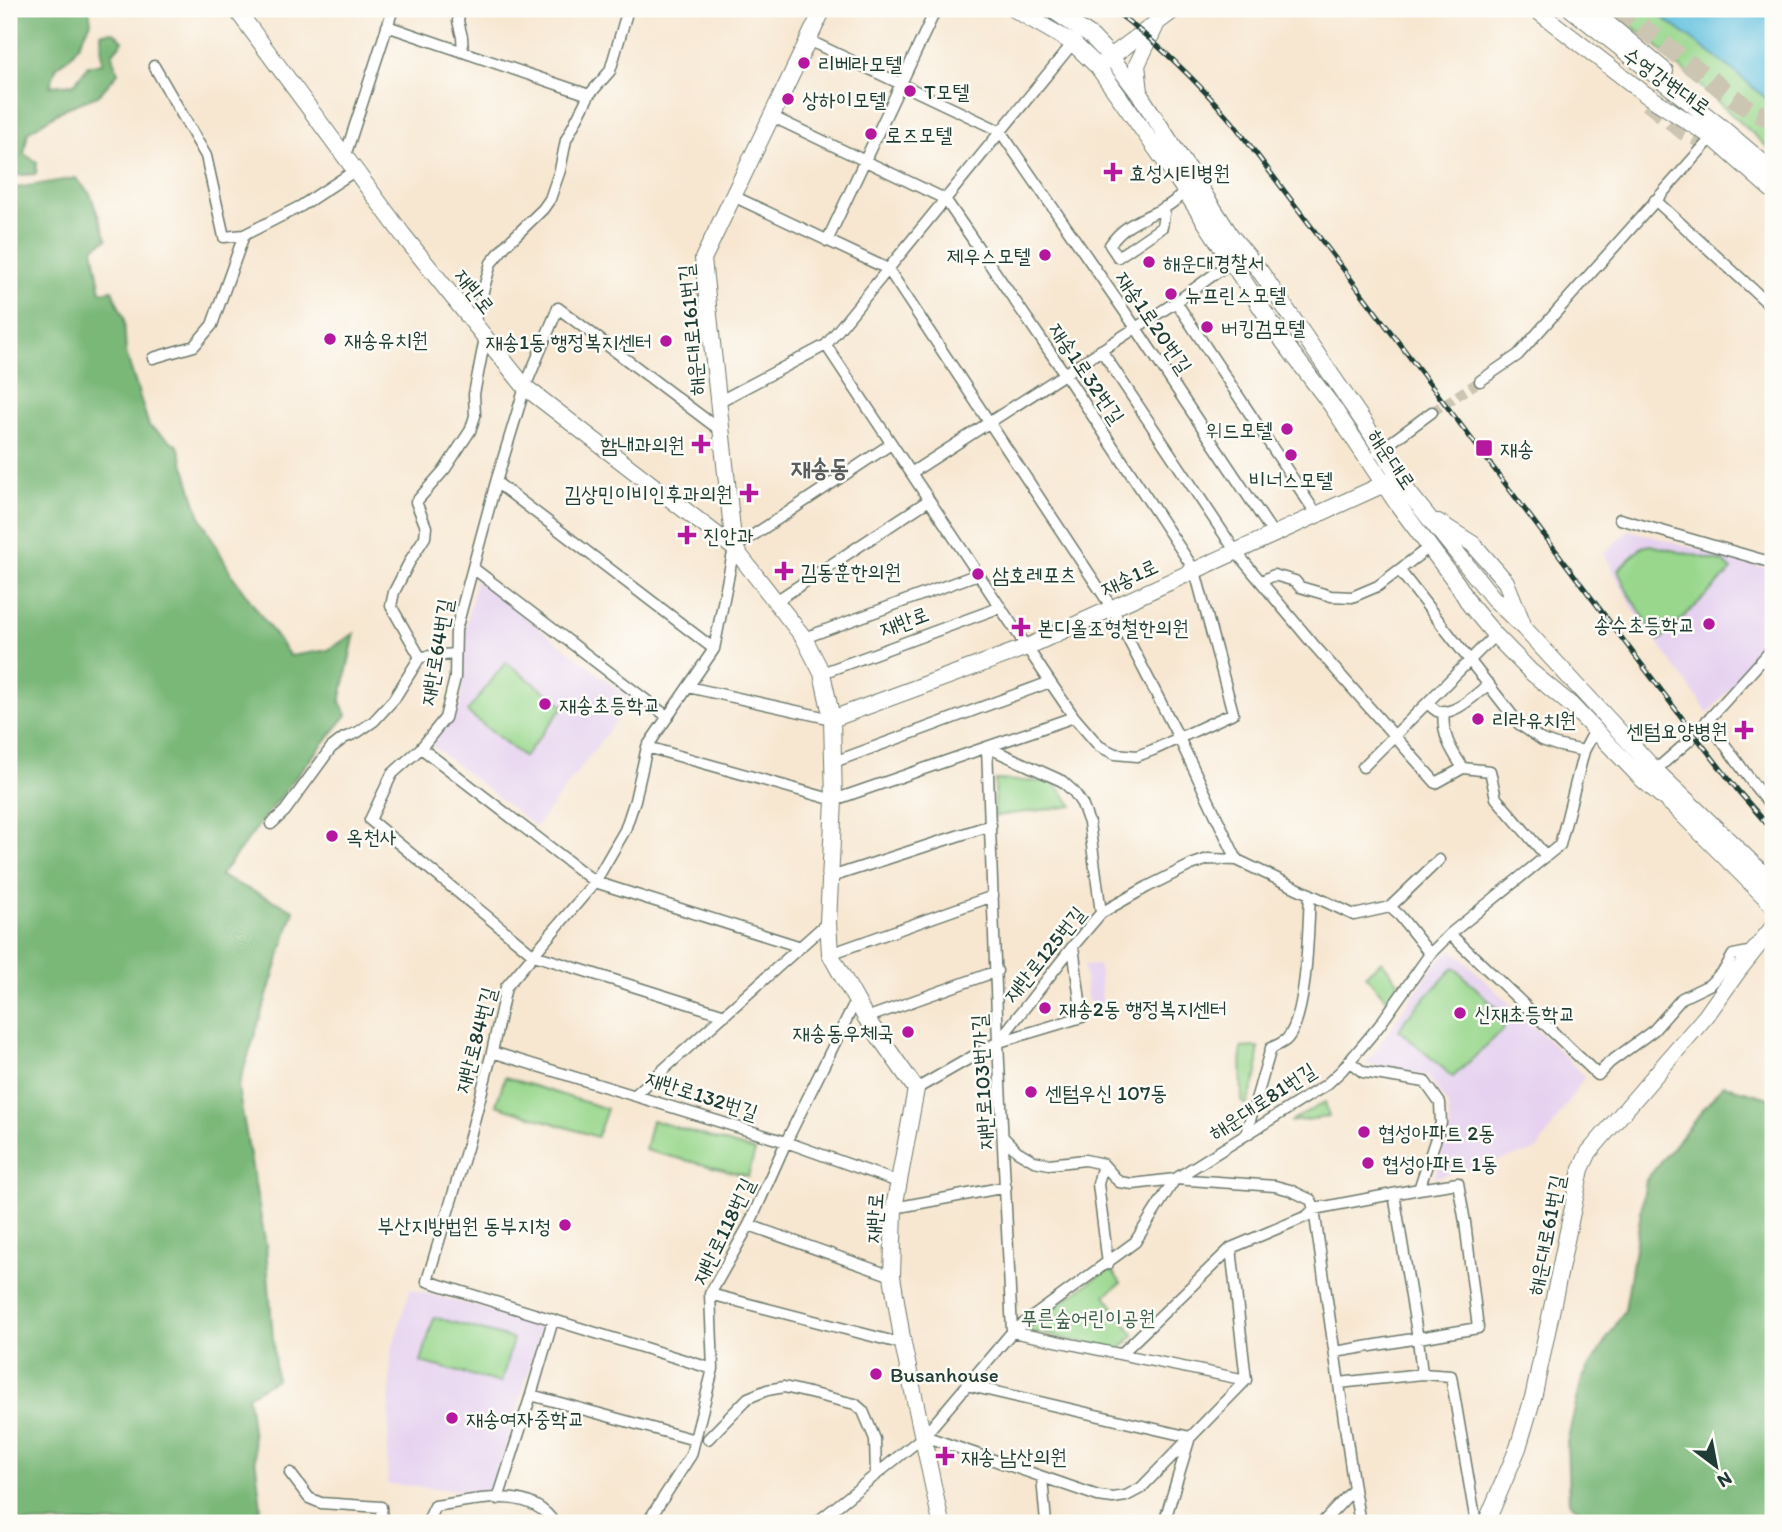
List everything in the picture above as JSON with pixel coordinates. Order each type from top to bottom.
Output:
[{"type":"main road","name":"재반로","points":[[236,9],[403,234],[525,387],[734,548],[804,638],[822,673],[832,719],[834,762],[828,922],[831,954],[855,1002],[916,1089],[894,1208],[892,1276],[903,1344],[941,1523]]},
{"type":"main road","name":"해운대로161번길","points":[[734,548],[703,260],[823,9]]},
{"type":"main road","name":"해운대로","points":[[1014,9],[1104,62],[1140,95],[1186,166],[1191,189],[1260,271],[1381,449],[1392,481],[1428,548],[1458,585],[1469,605],[1495,635],[1595,730],[1773,883]]},
{"type":"main road","name":"해운대로","points":[[1051,9],[1092,37],[1104,62],[1191,189],[1231,262],[1367,460],[1426,514],[1473,544],[1506,582],[1524,628],[1676,809],[1773,905]]},
{"type":"main road","points":[[1104,62],[1175,9]]},
{"type":"main road","name":"수영강변대로","points":[[1535,9],[1645,94],[1716,132],[1773,191]]},
{"type":"main road","points":[[1553,9],[1716,132],[1773,171]]},
{"type":"main road","points":[[1571,9],[1716,132]]},
{"type":"main road","name":"수영강변대로","points":[[1590,9],[1649,56],[1707,110],[1716,132]]},
{"type":"main road","points":[[1140,95],[1137,65],[1157,22]]},
{"type":"main road","name":"재송1로","points":[[832,719],[1027,647],[1392,481]]},
{"type":"main road","name":"해운대로61번길","points":[[1486,1523],[1518,1448],[1534,1394],[1581,1169],[1589,1152],[1713,1000],[1762,947],[1773,927]]},
{"type":"street","points":[[345,156],[393,9]]},
{"type":"street","points":[[460,9],[458,21],[463,52]]},
{"type":"street","points":[[474,323],[491,263],[550,199],[566,140],[589,95],[610,71],[628,9]]},
{"type":"street","points":[[827,241],[936,9]]},
{"type":"street","points":[[387,26],[589,95]]},
{"type":"street","points":[[808,40],[1000,131]]},
{"type":"street","points":[[718,402],[826,345],[1073,43]]},
{"type":"street","points":[[154,65],[206,156],[224,237],[244,235],[301,206],[356,170]]},
{"type":"street","points":[[771,116],[945,199]]},
{"type":"street","name":"재송1로20번길","points":[[1000,131],[1274,535]]},
{"type":"street","points":[[1480,381],[1518,355],[1716,132]]},
{"type":"street","points":[[1165,207],[1162,227],[1118,257],[1110,245],[1116,235],[1191,189]]},
{"type":"street","points":[[733,196],[888,269],[1112,608],[1179,738],[1237,860]]},
{"type":"street","name":"재송1로32번길","points":[[945,199],[1195,571],[1233,713],[1179,738]]},
{"type":"street","points":[[1655,200],[1773,308]]},
{"type":"street","points":[[153,358],[194,346],[212,325],[244,235]]},
{"type":"street","points":[[911,473],[1176,302],[1231,262]]},
{"type":"street","points":[[1176,302],[1317,515]]},
{"type":"street","name":"재반로64번길","points":[[534,955],[370,820],[392,774],[421,748],[445,718],[455,678],[456,630],[496,482],[525,387],[558,307],[721,431]]},
{"type":"street","points":[[420,657],[391,606],[394,592],[425,537],[426,527],[416,502],[445,469],[470,431],[475,416],[474,394],[485,338]]},
{"type":"street","points":[[826,345],[1050,682],[1074,717],[1099,746],[1115,754],[1137,756],[1179,738]]},
{"type":"street","points":[[1101,350],[1236,552],[1313,644],[1436,783],[1463,768],[1490,771],[1496,798],[1546,856]]},
{"type":"street","points":[[1367,460],[1432,412]]},
{"type":"street","points":[[734,548],[891,444]]},
{"type":"street","points":[[496,482],[714,649]]},
{"type":"street","points":[[776,601],[929,500]]},
{"type":"street","points":[[1620,519],[1773,563]]},
{"type":"street","name":"재반로84번길","points":[[552,1320],[427,1281],[467,1147],[506,988],[596,882],[625,830],[647,747],[714,649],[734,548]]},
{"type":"street","points":[[1262,581],[1274,575],[1295,580],[1300,587],[1331,596],[1352,597],[1378,586],[1428,548]]},
{"type":"street","points":[[473,568],[667,717]]},
{"type":"street","points":[[1400,571],[1520,724],[1542,740],[1584,751]]},
{"type":"street","name":"재반로","points":[[804,638],[978,574]]},
{"type":"street","name":"재반로","points":[[822,673],[1001,607]]},
{"type":"street","points":[[1363,767],[1495,635]]},
{"type":"street","points":[[1649,775],[1691,739],[1773,648]]},
{"type":"street","points":[[420,657],[455,654]]},
{"type":"street","points":[[271,824],[285,811],[331,748],[374,721],[394,699],[420,657]]},
{"type":"street","points":[[834,762],[1050,682]]},
{"type":"street","points":[[1427,703],[1436,711],[1450,712],[1489,684]]},
{"type":"street","points":[[688,687],[832,719]]},
{"type":"street","points":[[1444,711],[1445,736],[1463,768]]},
{"type":"street","points":[[647,747],[834,800],[1074,717]]},
{"type":"street","points":[[1707,720],[1773,808]]},
{"type":"street","name":"해운대로81번길","points":[[816,1523],[924,1436],[1012,1332],[1135,1242],[1175,1179],[1326,1085],[1350,1062],[1430,954],[1450,934],[1560,845],[1584,751],[1595,730]]},
{"type":"street","points":[[987,747],[1062,781],[1074,792],[1089,823],[1101,913]]},
{"type":"street","name":"재반로103번가길","points":[[987,747],[1012,1332]]},
{"type":"street","points":[[421,748],[596,882],[801,947]]},
{"type":"street","points":[[831,877],[990,825]]},
{"type":"street","name":"재반로125번길","points":[[916,1089],[998,1042],[1101,913],[1191,864],[1208,859],[1237,860],[1354,915],[1390,907]]},
{"type":"street","points":[[1430,954],[1390,907],[1439,860]]},
{"type":"street","points":[[1245,1134],[1271,1048],[1285,1040],[1296,1024],[1302,1003],[1310,894]]},
{"type":"street","points":[[831,954],[993,895]]},
{"type":"street","points":[[635,1094],[828,922]]},
{"type":"street","points":[[1450,934],[1598,1075],[1609,1063],[1654,1030],[1682,998],[1709,985],[1725,969],[1733,955],[1762,947]]},
{"type":"street","points":[[998,1042],[1082,1017],[1073,946]]},
{"type":"street","points":[[534,955],[725,1014]]},
{"type":"street","points":[[866,1018],[997,971]]},
{"type":"street","points":[[1709,985],[1713,1000]]},
{"type":"street","points":[[1694,992],[1713,1000]]},
{"type":"street","name":"재반로118번길","points":[[647,1523],[691,1455],[713,1369],[710,1294],[750,1225],[786,1142],[855,1002]]},
{"type":"street","name":"재반로132번길","points":[[492,1052],[786,1142],[898,1182]]},
{"type":"street","points":[[1350,1062],[1363,1072],[1425,1082],[1440,1104],[1441,1123],[1419,1189]]},
{"type":"street","points":[[1004,1138],[1017,1151],[1034,1161],[1049,1164],[1085,1160],[1103,1164],[1119,1182],[1133,1184],[1175,1179],[1275,1186],[1311,1200],[1360,1523]]},
{"type":"street","points":[[1103,1164],[1098,1184],[1108,1264]]},
{"type":"street","points":[[1121,1354],[1231,1248],[1307,1216],[1314,1209],[1458,1184],[1478,1328],[1335,1352]]},
{"type":"street","points":[[894,1208],[1006,1187]]},
{"type":"street","points":[[1394,1194],[1422,1374]]},
{"type":"street","points":[[750,1225],[892,1276]]},
{"type":"street","points":[[1231,1248],[1246,1380]]},
{"type":"street","points":[[710,1294],[903,1344]]},
{"type":"street","points":[[498,1499],[552,1320],[713,1369]]},
{"type":"street","points":[[1012,1332],[1246,1380]]},
{"type":"street","points":[[1339,1383],[1422,1374],[1451,1376],[1476,1523]]},
{"type":"street","points":[[924,1436],[1042,1478],[1113,1499],[1141,1488],[1246,1380]]},
{"type":"street","points":[[966,1385],[1190,1437]]},
{"type":"street","points":[[708,1439],[748,1398],[766,1390],[784,1387],[855,1404],[863,1411],[875,1439],[876,1475]]},
{"type":"street","points":[[531,1395],[695,1440]]},
{"type":"street","points":[[1164,1523],[1190,1437]]},
{"type":"street","points":[[290,1473],[309,1498],[321,1503],[381,1507],[382,1523]]},
{"type":"street","points":[[1042,1478],[1046,1523]]},
{"type":"street","points":[[1322,1523],[1354,1489]]},
{"type":"street","points":[[427,1523],[435,1506],[498,1499],[520,1499],[538,1505],[554,1523]]},
{"type":"shaded area","name":"송수초등학교","points":[[1629,530],[1773,570],[1773,641],[1708,713],[1632,607],[1604,553]]},
{"type":"shaded area","name":"재송초등학교","points":[[476,579],[632,700],[536,827],[431,745],[460,707],[465,630]]},
{"type":"shaded area","name":"신재초등학교","points":[[1452,949],[1585,1076],[1537,1150],[1434,1178],[1450,1128],[1448,1105],[1427,1076],[1366,1064],[1436,963]]},
{"type":"shaded area","points":[[1099,965],[1102,1004],[1093,1005],[1087,1000],[1084,966]]},
{"type":"shaded area","name":"재송여자중학교","points":[[410,1289],[543,1324],[492,1493],[387,1484],[391,1352]]},
{"type":"green space","points":[[9,9],[89,9],[91,22],[70,57],[57,66],[50,86],[74,84],[88,66],[102,63],[101,33],[114,32],[123,41],[112,54],[118,73],[98,96],[66,108],[28,132],[24,154],[37,162],[36,174],[9,176]]},
{"type":"green space","points":[[1610,9],[1773,9],[1773,152],[1652,42]]},
{"type":"green space","points":[[76,178],[90,194],[107,239],[93,248],[101,292],[112,290],[124,318],[126,353],[149,426],[178,446],[199,514],[232,575],[290,656],[328,650],[355,633],[340,702],[347,715],[220,876],[294,910],[238,1088],[266,1246],[276,1379],[248,1396],[261,1508],[246,1523],[9,1523],[9,189]]},
{"type":"green space","points":[[1650,545],[1723,562],[1732,570],[1659,641],[1628,593],[1618,570],[1642,547]]},
{"type":"green space","points":[[506,662],[564,706],[524,757],[467,712]]},
{"type":"green space","points":[[995,780],[1054,782],[1073,806],[995,816]]},
{"type":"green space","points":[[1382,961],[1399,983],[1387,1000],[1365,975]]},
{"type":"green space","points":[[1454,967],[1506,1017],[1503,1030],[1453,1077],[1399,1030],[1407,1017]]},
{"type":"green space","points":[[1258,1047],[1258,1072],[1247,1104],[1242,1103],[1241,1048]]},
{"type":"green space","points":[[505,1077],[607,1109],[597,1137],[496,1105]]},
{"type":"green space","points":[[1723,1085],[1773,1099],[1773,1523],[1596,1523],[1569,1502],[1567,1442],[1582,1379],[1625,1310],[1646,1180]]},
{"type":"green space","points":[[1325,1102],[1329,1117],[1290,1122]]},
{"type":"green space","points":[[652,1120],[755,1151],[748,1176],[645,1150]]},
{"type":"green space","name":"푸른숲어린이공원","points":[[1110,1268],[1121,1283],[1105,1295],[1134,1335],[1120,1350],[1022,1330]]},
{"type":"green space","points":[[434,1317],[513,1339],[501,1383],[421,1362]]},
{"type":"water","points":[[1651,9],[1773,9],[1773,104],[1729,67]]},
{"type":"tunnel","points":[[1618,9],[1751,111],[1773,119]]},
{"type":"tunnel","points":[[1648,102],[1684,131],[1723,149]]},
{"type":"tunnel","points":[[1432,412],[1480,381]]},
{"type":"railway","points":[[1112,9],[1176,62],[1233,123],[1704,747],[1773,831]]},
{"type":"place","name":"리베라모텔","points":[[804,63]]},
{"type":"place","name":"T모텔","points":[[910,91]]},
{"type":"place","name":"상하이모텔","points":[[788,99]]},
{"type":"place","name":"로즈모텔","points":[[871,134]]},
{"type":"place","name":"효성시티병원","points":[[1113,172]]},
{"type":"place","name":"제우스모텔","points":[[1045,255]]},
{"type":"place","name":"해운대경찰서","points":[[1149,262]]},
{"type":"place","name":"뉴프린스모텔","points":[[1171,294]]},
{"type":"place","name":"버킹검모텔","points":[[1207,327]]},
{"type":"place","name":"재송유치원","points":[[330,339]]},
{"type":"place","name":"재송1동 행정복지센터","points":[[666,341]]},
{"type":"place","name":"위드모텔","points":[[1287,429]]},
{"type":"place","name":"함내과의원","points":[[701,444]]},
{"type":"place","name":"재송","points":[[1484,448]]},
{"type":"place","name":"비너스모텔","points":[[1291,455]]},
{"type":"place","name":"김상민이비인후과의원","points":[[749,493]]},
{"type":"place","name":"진안과","points":[[687,535]]},
{"type":"place","name":"김동훈한의원","points":[[784,571]]},
{"type":"place","name":"삼호레포츠","points":[[978,574]]},
{"type":"place","name":"송수초등학교","points":[[1709,624]]},
{"type":"place","name":"본디올조형철한의원","points":[[1021,627]]},
{"type":"place","name":"재송초등학교","points":[[545,704]]},
{"type":"place","name":"리라유치원","points":[[1478,719]]},
{"type":"place","name":"센텀요양병원","points":[[1744,730]]},
{"type":"place","name":"옥천사","points":[[332,836]]},
{"type":"place","name":"재송2동 행정복지센터","points":[[1045,1008]]},
{"type":"place","name":"신재초등학교","points":[[1460,1013]]},
{"type":"place","name":"재송동우체국","points":[[908,1032]]},
{"type":"place","name":"센텀우신 107동","points":[[1031,1092]]},
{"type":"place","name":"협성아파트 2동","points":[[1364,1132]]},
{"type":"place","name":"협성아파트 1동","points":[[1368,1163]]},
{"type":"place","name":"부산지방법원 동부지청","points":[[565,1225]]},
{"type":"place","name":"Busanhouse","points":[[876,1374]]},
{"type":"place","name":"재송여자중학교","points":[[452,1418]]},
{"type":"place","name":"재송 남산의원","points":[[945,1456]]},
{"type":"district","name":"재송동","points":[[820,467]]}]
